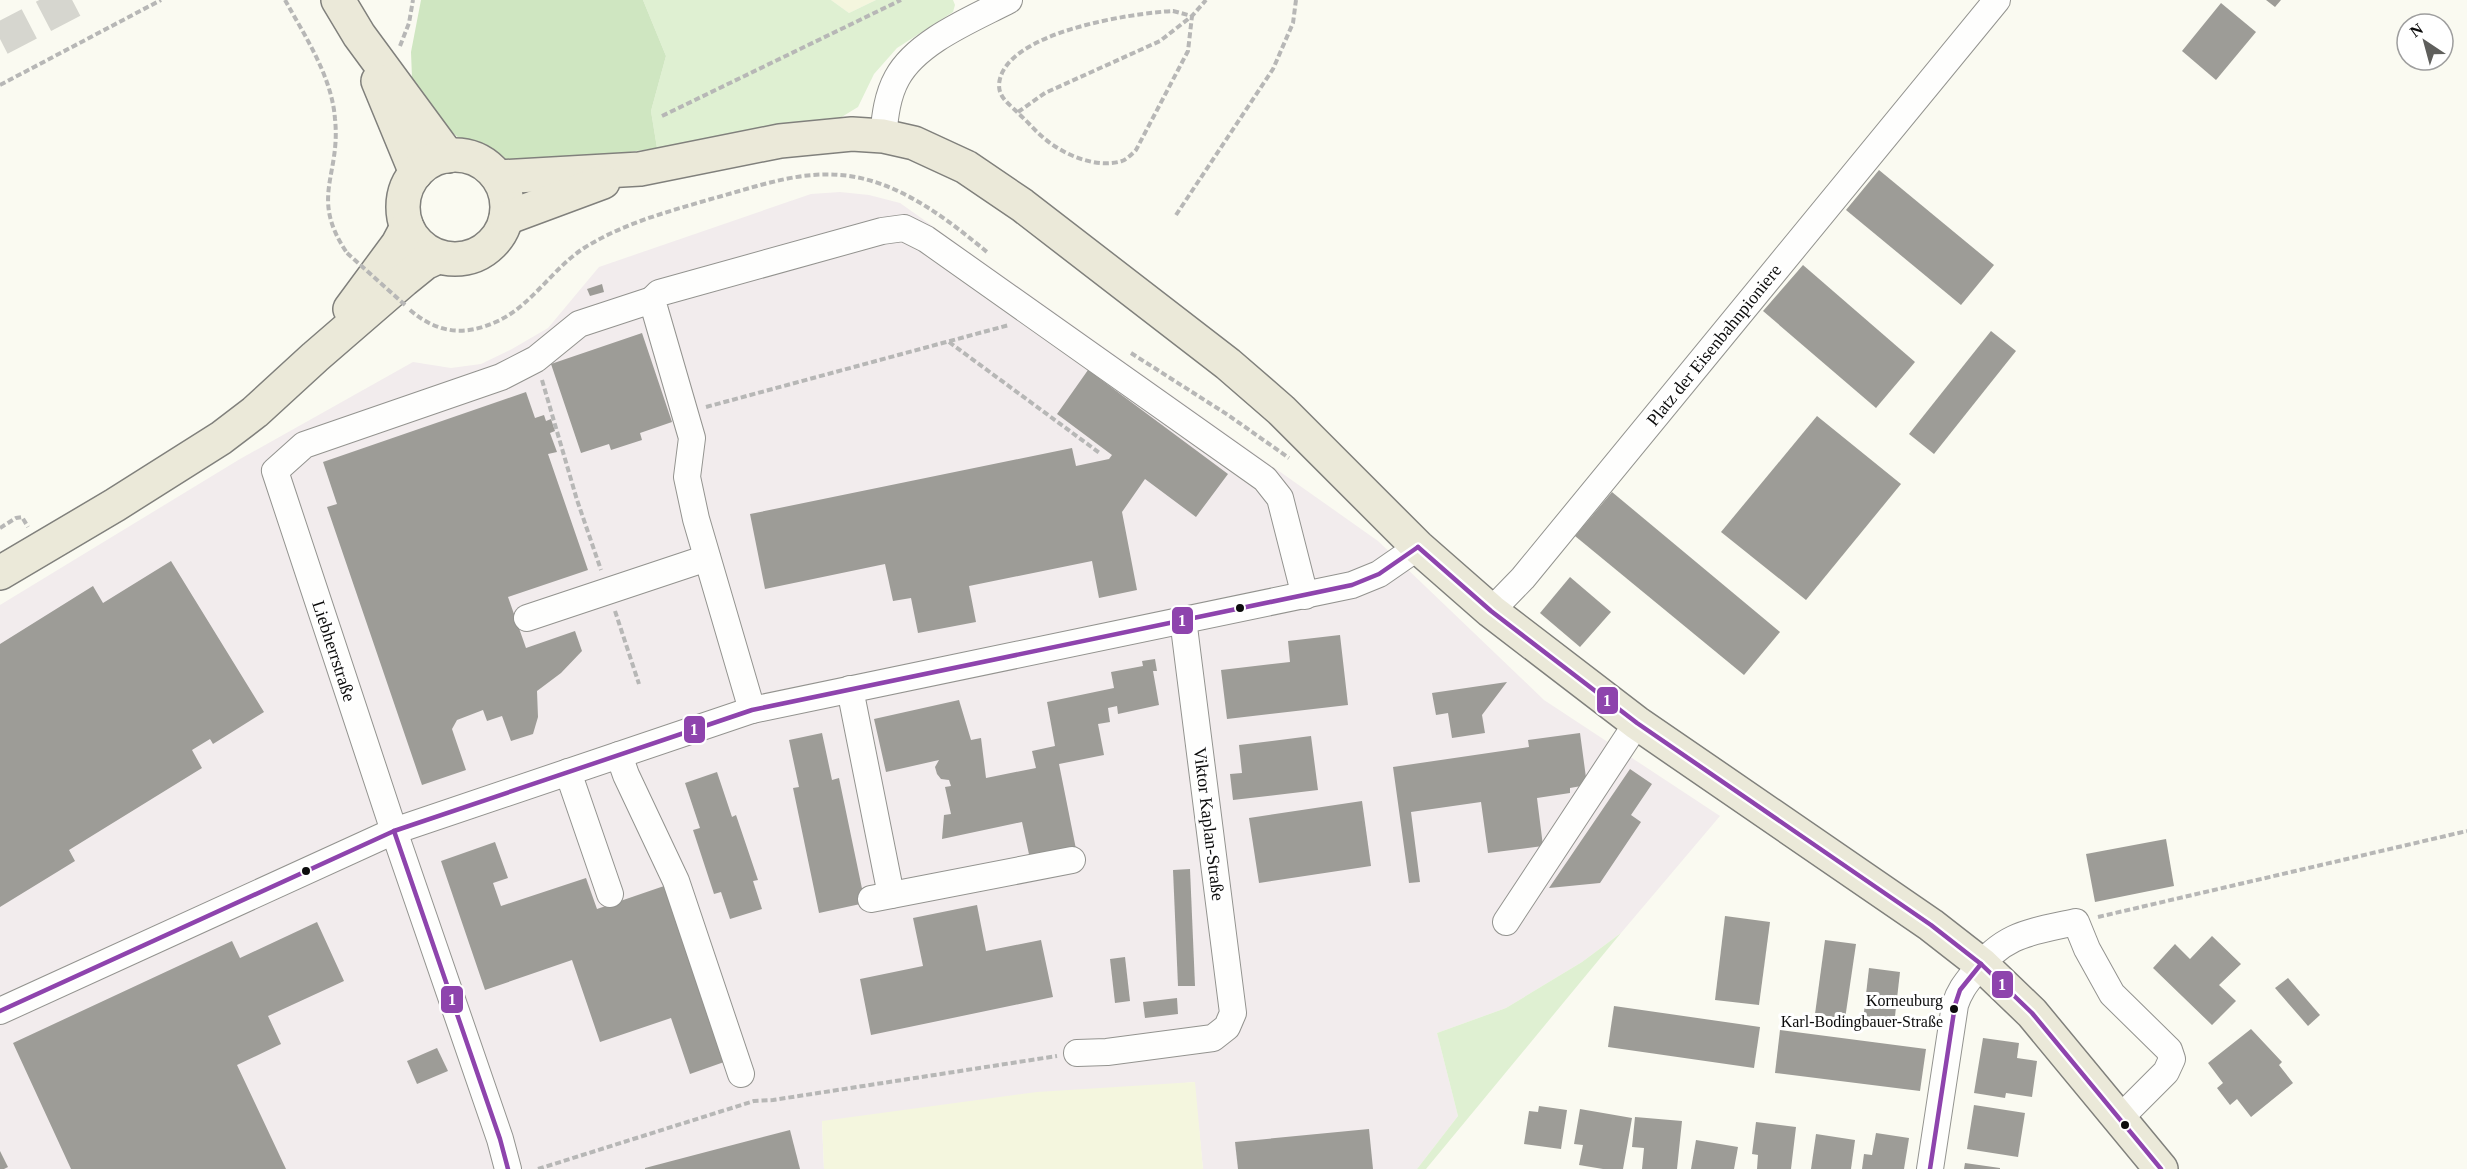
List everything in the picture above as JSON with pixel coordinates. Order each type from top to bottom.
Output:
[{"type":"main road","points":[[338,0],[359,35],[448,156]]},
{"type":"main road","points":[[359,35],[416,173]]},
{"type":"main road","points":[[498,177],[640,169],[812,136],[852,134],[883,136],[914,143],[993,183],[1167,315],[1281,410],[1418,547],[1491,611],[1637,723],[1931,924],[1981,964],[2032,1013],[2161,1169]]},
{"type":"main road","points":[[448,156],[471,157],[490,169],[498,177],[506,197],[506,218],[500,235],[481,253],[464,259],[438,257],[419,245],[407,227],[404,216],[405,193],[416,173],[426,164],[448,156]]},
{"type":"main road","points":[[506,218],[640,169]]},
{"type":"main road","points":[[315,357],[398,244],[407,227]]},
{"type":"main road","points":[[0,573],[115,505],[221,438],[255,412],[404,280],[425,263],[438,257]]},
{"type":"street","points":[[883,136],[890,96],[897,79],[909,61],[944,36],[1010,0]]},
{"type":"street","name":"Platz der Eisenbahnpioniere","points":[[1491,611],[1523,578],[1997,0]]},
{"type":"street","points":[[536,359],[579,324],[652,300],[659,293],[882,231],[904,228],[927,239],[1265,479],[1280,498],[1305,596]]},
{"type":"street","points":[[652,300],[692,438],[687,477],[707,558],[752,710]]},
{"type":"street","name":"Liebherrstraße","points":[[508,1169],[500,1139],[394,831],[275,471],[304,445],[501,377],[536,359]]},
{"type":"street","points":[[0,1011],[394,831],[752,710],[1352,585],[1379,574],[1418,547]]},
{"type":"street","points":[[527,618],[707,558]]},
{"type":"street","name":"Viktor Kaplan-Straße","points":[[1077,1053],[1107,1052],[1213,1038],[1227,1026],[1233,1013],[1183,619]]},
{"type":"street","points":[[850,689],[881,897],[1072,860]]},
{"type":"street","points":[[1506,922],[1637,723]]},
{"type":"street","points":[[619,755],[626,775],[676,881],[741,1074]]},
{"type":"street","points":[[568,772],[610,894]]},
{"type":"street","points":[[1930,1169],[1955,1005],[1960,990],[1998,946],[2023,934],[2076,922],[2087,949],[2112,994],[2169,1050],[2172,1059],[2166,1072],[2119,1119]]},
{"type":"path","points":[[0,85],[161,0]]},
{"type":"path","points":[[285,0],[318,64],[331,95],[336,137],[327,208],[336,237],[347,253],[425,323],[442,330],[460,331],[482,326],[512,313],[582,249],[626,225],[771,182],[811,175],[841,175],[875,182],[894,190],[921,204],[992,256]]},
{"type":"path","points":[[380,64],[398,51],[409,23],[413,0]]},
{"type":"path","points":[[662,116],[902,0]]},
{"type":"path","points":[[1018,112],[1045,93],[1160,41],[1192,16],[1206,0]]},
{"type":"path","points":[[1176,214],[1273,69],[1293,23],[1296,0]]},
{"type":"path","points":[[1173,11],[1192,16],[1188,51],[1136,150],[1123,161],[1102,163],[1075,157],[1046,140],[1002,98],[999,85],[1004,69],[1017,54],[1054,35],[1093,22],[1145,13],[1173,11]]},
{"type":"path","points":[[686,413],[1036,318]]},
{"type":"path","points":[[949,341],[1101,454]]},
{"type":"path","points":[[1122,348],[1228,415],[1292,461]]},
{"type":"path","points":[[536,359],[577,500],[639,684]]},
{"type":"path","points":[[2076,922],[2467,831]]},
{"type":"path","points":[[538,1169],[754,1101],[773,1100],[1077,1053]]},
{"type":"shaded area","points":[[840,192],[869,195],[900,203],[1378,541],[1544,700],[1720,816],[1621,933],[1582,962],[1506,1008],[1437,1033],[1458,1116],[1417,1169],[1203,1169],[1194,1082],[822,1122],[824,1169],[0,1169],[0,605],[240,459],[413,362],[451,368],[481,364],[512,349],[548,328],[599,267],[811,194]]},
{"type":"green space","points":[[421,0],[643,0],[666,56],[651,111],[657,148],[539,165],[508,164],[491,150],[459,138],[439,122],[417,94],[412,78],[411,52]]},
{"type":"green space","points":[[643,0],[831,0],[849,13],[876,0],[953,0],[955,5],[953,12],[897,48],[874,74],[858,107],[835,121],[657,148],[651,111],[666,56]]},
{"type":"green space","points":[[831,0],[876,0],[849,13]]},
{"type":"green space","points":[[1621,933],[1426,1169],[1417,1169],[1458,1116],[1437,1033],[1506,1008],[1582,962]]},
{"type":"green space","points":[[1195,1082],[1203,1169],[824,1169],[822,1121],[1037,1092]]},
{"type":"building","points":[[2266,0],[2281,0],[2275,7]]},
{"type":"building","points":[[2221,3],[2256,32],[2216,80],[2182,51]]},
{"type":"building","points":[[1879,170],[1994,265],[1961,305],[1846,210]]},
{"type":"building","points":[[1803,265],[1915,362],[1876,408],[1763,311]]},
{"type":"building","points":[[602,284],[604,292],[590,296],[587,289]]},
{"type":"building","points":[[1991,331],[2016,351],[1934,454],[1909,434]]},
{"type":"building","points":[[642,333],[672,422],[640,433],[642,440],[611,450],[609,444],[581,453],[551,364]]},
{"type":"building","points":[[1088,370],[1228,474],[1196,517],[1145,479],[1122,512],[1137,590],[1099,598],[1092,561],[969,586],[976,622],[918,633],[911,598],[893,601],[885,564],[765,589],[750,514],[1072,448],[1076,466],[1109,459],[1112,455],[1057,414]]},
{"type":"building","points":[[526,392],[535,418],[544,415],[546,421],[551,419],[555,431],[550,433],[557,452],[548,454],[588,570],[508,597],[526,648],[575,631],[582,651],[561,673],[537,691],[538,717],[533,734],[511,741],[502,716],[487,721],[483,710],[457,720],[452,729],[466,770],[422,785],[327,507],[337,504],[323,462]]},
{"type":"building","points":[[1817,416],[1901,484],[1806,600],[1721,532]]},
{"type":"building","points":[[1612,492],[1780,632],[1744,675],[1575,536]]},
{"type":"building","points":[[171,561],[264,712],[213,744],[210,739],[192,750],[202,768],[69,850],[75,861],[0,907],[0,644],[93,586],[103,603]]},
{"type":"building","points":[[1570,577],[1611,612],[1580,647],[1540,613]]},
{"type":"building","points":[[1340,635],[1348,705],[1227,719],[1221,670],[1290,662],[1288,641]]},
{"type":"building","points":[[1155,659],[1157,671],[1153,671],[1159,705],[1118,714],[1117,706],[1108,708],[1110,722],[1098,724],[1104,755],[1059,764],[1076,849],[1030,859],[1022,822],[942,839],[944,815],[951,814],[945,787],[951,786],[949,780],[941,779],[937,774],[935,767],[939,760],[886,772],[874,719],[959,700],[971,740],[981,738],[986,778],[1036,768],[1032,751],[1055,746],[1047,702],[1114,688],[1111,672],[1143,666],[1142,661]]},
{"type":"building","points":[[1507,682],[1482,715],[1485,733],[1452,738],[1448,713],[1436,715],[1432,693]]},
{"type":"building","points":[[822,733],[832,780],[839,778],[865,903],[819,913],[793,788],[799,787],[789,740]]},
{"type":"building","points":[[1580,733],[1587,785],[1570,788],[1570,793],[1537,798],[1543,846],[1488,853],[1481,802],[1411,812],[1420,882],[1409,883],[1393,767],[1529,747],[1528,740]]},
{"type":"building","points":[[1311,736],[1318,790],[1233,800],[1230,774],[1242,773],[1239,745]]},
{"type":"building","points":[[1630,769],[1652,784],[1631,815],[1641,822],[1600,883],[1549,888]]},
{"type":"building","points":[[717,772],[732,817],[736,815],[758,880],[753,881],[762,909],[730,919],[721,892],[714,894],[693,830],[700,828],[685,783]]},
{"type":"building","points":[[1362,801],[1371,866],[1259,883],[1249,818]]},
{"type":"building","points":[[2166,839],[2174,886],[2095,902],[2086,854]]},
{"type":"building","points":[[495,842],[508,878],[493,883],[501,906],[586,878],[597,909],[667,885],[727,1061],[690,1074],[671,1018],[600,1042],[572,960],[485,990],[441,861]]},
{"type":"building","points":[[1190,869],[1195,986],[1178,986],[1173,870]]},
{"type":"building","points":[[977,905],[986,951],[1041,940],[1053,997],[871,1035],[860,979],[923,966],[913,918]]},
{"type":"building","points":[[1725,916],[1770,922],[1759,1005],[1715,1000]]},
{"type":"building","points":[[317,922],[344,981],[268,1016],[281,1044],[237,1065],[286,1169],[71,1169],[13,1043],[232,941],[240,958]]},
{"type":"building","points":[[2212,936],[2241,964],[2219,985],[2236,1001],[2212,1025],[2153,968],[2175,944],[2190,959]]},
{"type":"building","points":[[1825,940],[1856,944],[1845,1019],[1815,1014]]},
{"type":"building","points":[[1125,957],[1130,1001],[1115,1003],[1110,959]]},
{"type":"building","points":[[1869,968],[1900,972],[1894,1025],[1863,1021]]},
{"type":"building","points":[[2288,978],[2320,1015],[2308,1026],[2275,988]]},
{"type":"building","points":[[1177,998],[1178,1014],[1145,1018],[1143,1002]]},
{"type":"building","points":[[1614,1006],[1760,1027],[1754,1068],[1608,1047]]},
{"type":"building","points":[[2251,1029],[2282,1062],[2279,1065],[2293,1083],[2251,1117],[2237,1099],[2230,1105],[2217,1088],[2223,1083],[2208,1063]]},
{"type":"building","points":[[1780,1030],[1926,1049],[1920,1091],[1775,1073]]},
{"type":"building","points":[[1983,1038],[2019,1043],[2017,1058],[2037,1061],[2032,1097],[2006,1093],[2005,1098],[1974,1093]]},
{"type":"building","points":[[437,1048],[448,1071],[417,1084],[407,1061]]},
{"type":"building","points":[[1974,1105],[2025,1113],[2018,1157],[1967,1149]]},
{"type":"building","points":[[1539,1106],[1567,1110],[1561,1149],[1524,1144],[1529,1111],[1538,1112]]},
{"type":"building","points":[[1580,1109],[1632,1118],[1623,1169],[1603,1169],[1579,1165],[1583,1145],[1574,1144]]},
{"type":"building","points":[[1635,1117],[1682,1121],[1677,1169],[1642,1169],[1644,1148],[1632,1147]]},
{"type":"building","points":[[1756,1122],[1796,1127],[1791,1169],[1757,1169],[1758,1155],[1752,1154]]},
{"type":"building","points":[[1369,1129],[1373,1169],[1238,1169],[1235,1142]]},
{"type":"building","points":[[790,1130],[800,1169],[645,1169],[645,1168]]},
{"type":"building","points":[[1876,1133],[1909,1138],[1904,1169],[1862,1169],[1864,1154],[1872,1155]]},
{"type":"building","points":[[1816,1134],[1855,1140],[1851,1169],[1811,1169]]},
{"type":"building","points":[[1696,1140],[1738,1147],[1734,1169],[1691,1169]]},
{"type":"building","points":[[0,1151],[8,1167],[4,1169],[0,1169]]},
{"type":"building","points":[[1965,1163],[2000,1168],[2000,1169],[1964,1169]]},
{"type":"tunnel","points":[[0,39],[75,0]]},
{"type":"transit line","name":"1","points":[[1418,547],[1491,611],[1637,723],[1931,925],[1981,964],[2032,1013],[2161,1169]]},
{"type":"transit line","name":"1","points":[[0,1011],[394,831],[752,710],[1352,585],[1379,574],[1418,547]]},
{"type":"transit line","name":"1","points":[[394,831],[500,1139],[508,1169]]},
{"type":"transit line","name":"1","points":[[1930,1169],[1955,1005],[1960,990],[1981,964]]},
{"type":"place","name":"Korneuburg Karl-Bodingbauer-Straße","points":[[1954,1009]]}]
